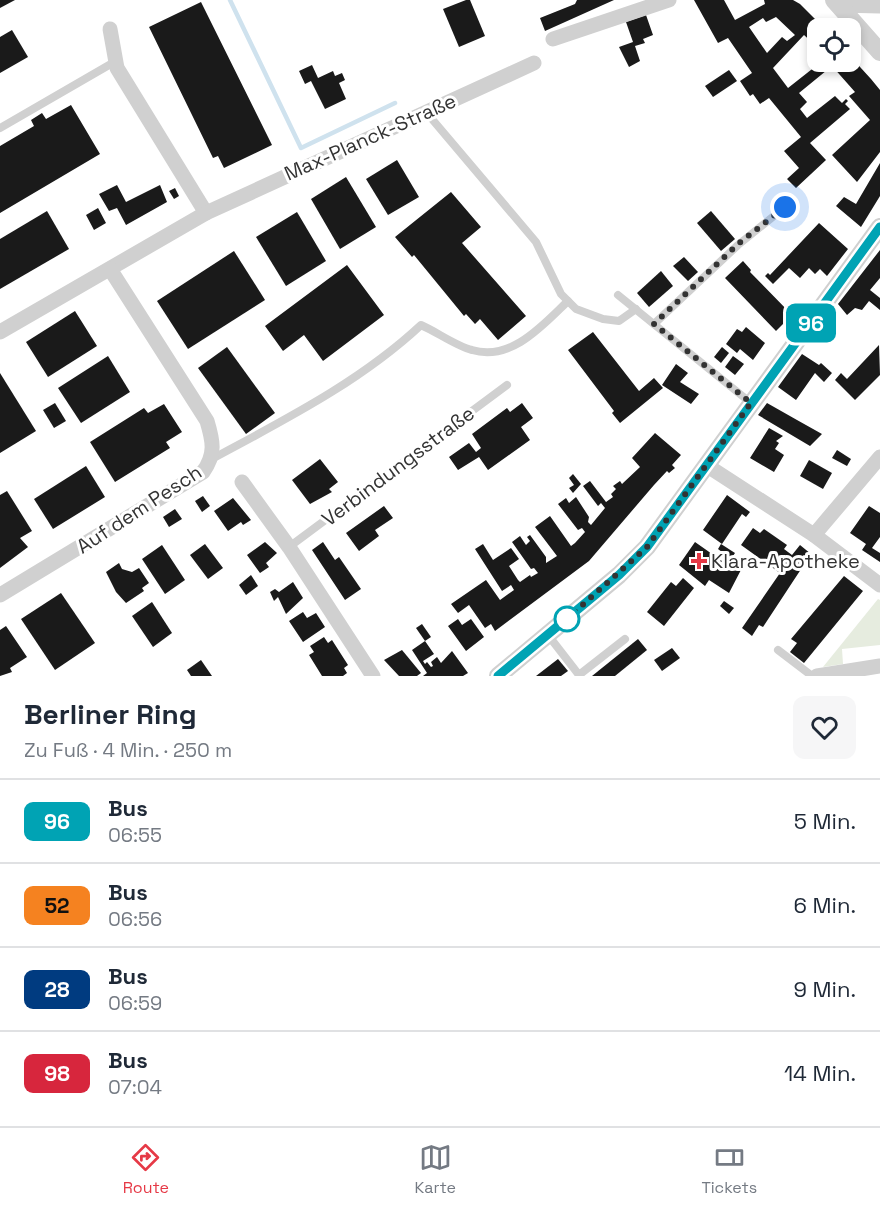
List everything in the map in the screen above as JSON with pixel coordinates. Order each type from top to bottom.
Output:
[{"type":"street","points":[[552,39],[669,0]]},
{"type":"street","points":[[836,2],[880,6]]},
{"type":"street","points":[[836,2],[880,52]]},
{"type":"street","points":[[110,29],[117,68],[206,213]]},
{"type":"street","name":"Max-Planck-Straße","points":[[0,332],[206,213],[534,63]]},
{"type":"street","points":[[498,676],[647,547],[880,227]]},
{"type":"street","name":"Auf dem Pesch","points":[[0,595],[203,472],[212,459],[213,441],[207,421],[110,269]]},
{"type":"street","points":[[814,536],[880,457]]},
{"type":"street","points":[[706,465],[814,536],[880,585]]},
{"type":"street","points":[[242,482],[289,547],[373,676]]},
{"type":"street","points":[[817,676],[880,666]]},
{"type":"lane","points":[[0,128],[116,62]]},
{"type":"lane","points":[[426,112],[536,242],[561,294],[576,309],[603,319],[619,321],[636,309]]},
{"type":"lane","points":[[654,324],[738,244],[785,207]]},
{"type":"lane","points":[[618,295],[751,403]]},
{"type":"lane","points":[[212,459],[300,412],[393,351],[421,325],[472,350],[495,352],[529,339],[568,301]]},
{"type":"lane","name":"Verbindungsstraße","points":[[289,547],[507,385]]},
{"type":"lane","points":[[548,635],[579,675],[625,639]]},
{"type":"lane","points":[[778,650],[812,676]]},
{"type":"shaded area","points":[[878,599],[880,600],[880,645],[842,649],[843,664],[823,667]]},
{"type":"building","points":[[0,0],[15,0],[0,8]]},
{"type":"building","points":[[470,0],[485,36],[459,47],[443,9]]},
{"type":"building","points":[[577,0],[614,0],[545,31],[540,18],[575,4]]},
{"type":"building","points":[[694,0],[724,0],[735,20],[765,4],[764,0],[793,0],[814,18],[807,18],[807,38],[804,35],[773,68],[788,88],[808,72],[825,72],[799,93],[807,102],[800,109],[807,118],[835,96],[842,103],[846,99],[848,101],[845,104],[850,109],[810,143],[826,160],[796,188],[787,179],[799,168],[784,151],[801,137],[769,98],[760,104],[753,94],[750,96],[740,81],[752,73],[728,38],[718,43]],"holes":[[[776,17],[795,35],[787,41],[782,37],[767,53],[749,27],[763,18],[766,22]]]},
{"type":"building","points":[[201,2],[272,145],[224,168],[218,156],[213,158],[149,27]]},
{"type":"building","points":[[646,15],[653,35],[643,39],[645,43],[635,46],[640,61],[629,67],[619,47],[633,42],[626,22]]},
{"type":"building","points":[[12,30],[28,57],[0,73],[0,37]]},
{"type":"building","points":[[312,65],[318,78],[333,71],[335,76],[342,73],[345,80],[339,83],[346,99],[325,109],[311,81],[305,84],[299,71]]},
{"type":"building","points":[[861,68],[880,90],[880,152],[857,182],[832,155],[870,120],[849,96],[855,92],[837,72],[861,72]]},
{"type":"building","points":[[729,70],[737,81],[713,97],[705,86]]},
{"type":"building","points":[[71,105],[100,154],[0,213],[0,146],[34,126],[31,120],[42,113],[46,119]]},
{"type":"building","points":[[397,160],[419,197],[388,215],[366,179]]},
{"type":"building","points":[[880,163],[880,196],[861,227],[836,206],[844,197],[856,204]]},
{"type":"building","points":[[346,177],[376,227],[340,249],[311,199]]},
{"type":"building","points":[[117,185],[126,202],[160,185],[167,202],[126,225],[117,208],[109,211],[99,194]]},
{"type":"building","points":[[175,188],[179,196],[174,199],[169,191]]},
{"type":"building","points":[[451,192],[481,227],[462,243],[526,316],[498,340],[480,319],[475,324],[466,314],[464,316],[414,255],[412,257],[395,237]]},
{"type":"building","points":[[98,208],[106,223],[94,230],[86,215]]},
{"type":"building","points":[[47,211],[69,249],[0,289],[0,239]]},
{"type":"building","points":[[711,211],[735,239],[721,251],[697,223]]},
{"type":"building","points":[[297,212],[326,261],[286,286],[256,237]]},
{"type":"building","points":[[819,223],[848,249],[827,276],[820,269],[815,274],[809,268],[800,278],[789,268],[773,284],[765,276],[768,273],[770,275]]},
{"type":"building","points":[[880,250],[880,278],[870,290],[880,298],[880,310],[869,301],[862,310],[855,308],[847,315],[838,304]]},
{"type":"building","points":[[234,251],[265,300],[188,349],[157,301]]},
{"type":"building","points":[[684,257],[698,272],[688,281],[673,266]]},
{"type":"building","points":[[743,261],[751,270],[750,272],[792,315],[776,331],[725,278]]},
{"type":"building","points":[[347,265],[384,315],[323,361],[304,335],[283,351],[265,326]]},
{"type":"building","points":[[661,271],[673,286],[649,307],[637,293]]},
{"type":"building","points":[[75,311],[97,346],[48,377],[26,342]]},
{"type":"building","points":[[746,327],[765,343],[753,360],[740,349],[737,353],[726,344],[737,329],[742,332]]},
{"type":"building","points":[[593,332],[639,391],[654,378],[663,388],[620,423],[612,413],[614,411],[568,350]]},
{"type":"building","points":[[879,345],[880,375],[855,400],[835,380],[841,373],[847,379]]},
{"type":"building","points":[[227,347],[275,413],[246,434],[198,368]]},
{"type":"building","points":[[722,347],[729,353],[721,363],[714,357]]},
{"type":"building","points":[[802,354],[819,365],[821,363],[832,373],[824,382],[815,373],[796,400],[778,387]]},
{"type":"building","points":[[108,356],[130,392],[81,423],[58,388]]},
{"type":"building","points":[[733,356],[744,364],[735,375],[725,367]]},
{"type":"building","points":[[676,364],[688,373],[680,382],[699,394],[691,404],[662,385]]},
{"type":"building","points":[[0,373],[36,431],[0,453]]},
{"type":"building","points":[[55,403],[66,421],[54,428],[43,410]]},
{"type":"building","points":[[522,403],[533,418],[521,427],[530,440],[488,470],[479,457],[458,470],[449,457],[469,443],[476,452],[481,448],[472,434],[507,408],[510,412]]},
{"type":"building","points":[[767,403],[822,434],[810,446],[758,415]]},
{"type":"building","points":[[164,404],[182,432],[166,442],[170,448],[115,482],[90,442],[144,408],[148,413]]},
{"type":"building","points":[[769,428],[783,436],[776,441],[779,443],[775,449],[784,455],[774,472],[750,458]]},
{"type":"building","points":[[655,433],[681,455],[672,465],[675,468],[669,473],[667,471],[654,485],[589,561],[495,631],[491,624],[485,628],[469,605],[458,613],[451,604],[486,580],[500,600],[514,590],[511,585],[502,591],[475,549],[483,544],[493,560],[511,548],[519,559],[509,566],[520,582],[538,573],[534,568],[531,569],[512,542],[520,536],[526,545],[530,541],[527,537],[530,535],[546,557],[546,563],[557,556],[535,527],[550,516],[571,546],[575,543],[585,532],[582,528],[578,530],[558,504],[566,498],[569,503],[576,497],[589,517],[588,522],[591,525],[605,508],[601,503],[598,506],[583,486],[590,481],[606,502],[613,497],[611,494],[616,489],[613,486],[620,481],[622,484],[640,467],[632,458]]},
{"type":"building","points":[[837,450],[851,459],[847,466],[832,458]]},
{"type":"building","points":[[320,459],[338,482],[329,489],[332,492],[310,504],[292,480]]},
{"type":"building","points":[[809,460],[832,473],[823,489],[800,476]]},
{"type":"building","points":[[86,466],[105,497],[53,529],[34,499]]},
{"type":"building","points":[[573,474],[581,484],[573,493],[569,488],[574,485],[569,478]]},
{"type":"building","points":[[7,491],[32,531],[20,538],[28,547],[0,568],[0,495]]},
{"type":"building","points":[[727,495],[750,512],[746,517],[742,514],[722,544],[703,530]]},
{"type":"building","points":[[203,496],[210,506],[202,512],[195,501]]},
{"type":"building","points":[[233,498],[251,520],[243,525],[241,522],[228,531],[214,511]]},
{"type":"building","points":[[384,506],[393,518],[375,530],[379,536],[359,551],[346,533]]},
{"type":"building","points":[[869,506],[880,513],[880,537],[872,548],[880,553],[880,562],[862,550],[866,544],[850,533]]},
{"type":"building","points":[[175,509],[182,519],[169,527],[163,517]]},
{"type":"building","points":[[753,528],[760,533],[764,529],[787,545],[784,549],[792,555],[800,545],[811,554],[763,627],[759,625],[752,636],[742,628],[780,573],[741,545]]},
{"type":"building","points":[[265,542],[277,553],[266,563],[269,567],[260,573],[247,555]]},
{"type":"building","points":[[323,542],[335,560],[339,557],[361,589],[345,600],[312,550]]},
{"type":"building","points":[[695,542],[722,561],[720,564],[725,567],[731,559],[743,566],[729,593],[709,580],[705,586],[679,565]]},
{"type":"building","points":[[205,544],[223,568],[208,579],[190,555]]},
{"type":"building","points":[[721,544],[735,553],[731,559],[718,549]]},
{"type":"building","points":[[162,545],[185,580],[165,594],[142,559]]},
{"type":"building","points":[[119,563],[122,569],[132,572],[139,568],[149,583],[142,588],[144,591],[126,603],[116,592],[106,572]]},
{"type":"building","points":[[251,575],[258,586],[246,595],[239,585]]},
{"type":"building","points":[[844,576],[863,591],[804,663],[790,652],[797,643],[791,639]]},
{"type":"building","points":[[683,578],[694,588],[664,626],[647,612],[671,582],[676,586]]},
{"type":"building","points":[[293,582],[303,598],[286,614],[278,597],[274,601],[270,592],[275,589],[279,592]]},
{"type":"building","points":[[61,593],[95,643],[55,670],[21,619]]},
{"type":"building","points":[[724,601],[734,608],[729,614],[720,606]]},
{"type":"building","points":[[152,602],[172,633],[153,647],[132,616]]},
{"type":"building","points":[[303,612],[307,618],[316,613],[325,627],[303,642],[289,621]]},
{"type":"building","points":[[458,619],[462,625],[471,619],[484,637],[466,651],[448,626]]},
{"type":"building","points":[[422,624],[431,637],[425,641],[416,628]]},
{"type":"building","points":[[6,626],[27,657],[10,668],[12,672],[0,676],[0,630]]},
{"type":"building","points":[[324,637],[328,643],[332,640],[348,665],[344,668],[347,673],[343,676],[322,676],[309,655],[314,652],[310,646]]},
{"type":"building","points":[[638,639],[647,650],[615,676],[592,676]]},
{"type":"building","points":[[425,641],[434,654],[423,661],[425,664],[427,662],[431,667],[433,666],[431,662],[437,657],[441,663],[452,651],[468,673],[463,676],[423,676],[427,673],[412,650]]},
{"type":"building","points":[[672,648],[680,658],[662,671],[654,660]]},
{"type":"building","points":[[402,650],[421,673],[417,676],[399,676],[384,660]]},
{"type":"building","points":[[558,659],[568,671],[561,676],[536,676]]},
{"type":"building","points":[[201,660],[212,676],[191,676],[187,670]]},
{"type":"waterway","points":[[230,0],[301,148],[395,103]]},
{"type":"bus line","name":"96","points":[[498,676],[619,575],[647,547],[751,403],[859,260],[880,227]]},
{"type":"place","name":"Klara-Apotheke","points":[[699,561]]},
{"type":"route","points":[[567,619],[619,575],[647,547],[751,403],[654,324],[738,244],[785,207]]}]
